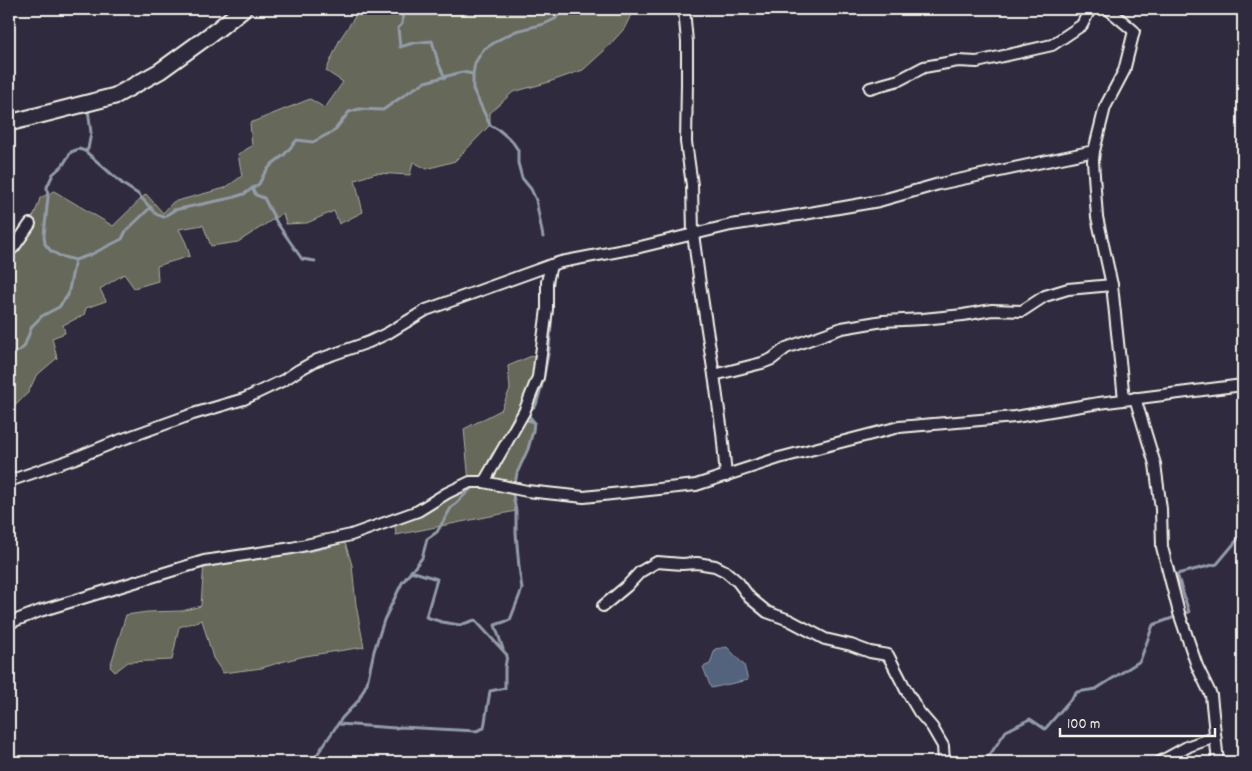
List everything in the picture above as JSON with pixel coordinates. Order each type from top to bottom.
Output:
[{"type":"street","points":[[9,123],[115,96],[160,71],[243,9]]},
{"type":"street","points":[[684,9],[688,84],[686,142],[692,185],[693,234],[722,432],[726,476]]},
{"type":"street","points":[[870,88],[899,80],[924,67],[958,61],[977,62],[1052,45],[1082,25],[1090,9]]},
{"type":"street","points":[[1108,9],[1134,31],[1124,71],[1105,107],[1094,150],[1093,174],[1097,218],[1112,285],[1130,399],[1155,464],[1161,509],[1162,547],[1179,613],[1198,666],[1211,695],[1218,762]]},
{"type":"street","points":[[9,480],[73,459],[193,414],[244,399],[284,380],[317,360],[370,342],[426,310],[551,265],[640,247],[731,225],[879,201],[939,184],[1094,150]]},
{"type":"street","points":[[9,251],[30,224]]},
{"type":"street","points":[[484,482],[524,412],[538,377],[547,309],[547,282],[551,265]]},
{"type":"street","points":[[714,375],[762,363],[772,359],[786,348],[842,328],[883,321],[964,315],[992,310],[1022,311],[1045,296],[1068,289],[1112,285]]},
{"type":"street","points":[[9,622],[204,561],[292,548],[351,535],[418,511],[446,493],[470,482],[484,482],[527,491],[584,497],[696,486],[779,458],[899,428],[1015,417],[1130,399],[1243,385]]},
{"type":"street","points":[[603,606],[640,572],[657,562],[682,564],[697,562],[725,571],[738,582],[750,598],[767,612],[789,620],[825,639],[870,652],[888,655],[919,712],[932,727],[944,746],[944,762]]},
{"type":"street","points":[[1160,762],[1189,746],[1215,737]]},
{"type":"green space","points":[[360,9],[634,9],[624,29],[583,70],[513,92],[490,113],[490,125],[455,161],[427,169],[413,162],[410,175],[376,173],[355,180],[363,212],[339,224],[334,211],[307,223],[286,224],[283,213],[238,242],[211,246],[203,225],[179,229],[190,256],[157,266],[158,281],[134,288],[124,274],[100,289],[106,301],[86,308],[84,315],[63,325],[65,333],[52,338],[57,358],[36,376],[28,393],[10,409],[9,251],[30,224],[40,198],[54,191],[113,226],[146,194],[163,213],[173,202],[225,188],[242,176],[238,154],[252,146],[250,123],[310,99],[325,108],[343,82],[326,71],[340,39]]},
{"type":"green space","points":[[541,352],[521,418],[534,422],[528,449],[517,473],[513,495],[516,511],[396,535],[394,519],[469,482],[464,429],[501,410],[510,389],[508,366]]},
{"type":"green space","points":[[343,536],[352,565],[356,605],[364,647],[305,656],[262,668],[223,673],[213,658],[202,620],[179,627],[172,660],[128,662],[115,672],[110,667],[126,615],[182,611],[201,606],[204,561]]},
{"type":"water","points":[[727,647],[744,665],[748,680],[711,688],[703,667],[710,664],[715,649]]},
{"type":"waterway","points":[[400,9],[403,13],[402,24],[398,28],[400,47],[413,43],[432,41],[445,78]]},
{"type":"waterway","points":[[543,237],[536,200],[531,189],[522,178],[518,163],[518,150],[512,141],[490,125],[473,89],[473,74],[475,63],[483,50],[516,31],[544,24],[555,19],[563,9]]},
{"type":"waterway","points":[[85,151],[124,185],[138,194],[156,214],[164,217],[174,210],[244,194],[259,184],[272,164],[284,155],[297,140],[313,142],[334,131],[349,112],[359,109],[383,110],[425,82],[462,72],[473,74]]},
{"type":"waterway","points":[[75,260],[60,256],[51,251],[45,244],[47,187],[53,174],[63,165],[71,152],[79,149],[85,151],[88,149],[91,133],[87,109]]},
{"type":"waterway","points":[[252,188],[256,195],[264,198],[277,223],[302,259],[315,261]]},
{"type":"waterway","points":[[9,357],[24,347],[32,326],[42,316],[59,307],[68,295],[75,260],[90,255],[122,239],[126,231],[151,207]]},
{"type":"waterway","points":[[552,290],[555,268]]},
{"type":"waterway","points":[[524,419],[534,422],[529,416],[531,409],[536,405],[543,381],[549,349],[552,299]]},
{"type":"waterway","points":[[501,443],[515,415],[518,416]]},
{"type":"waterway","points":[[503,649],[495,625],[510,620],[522,589],[513,495],[517,473],[528,449],[534,422]]},
{"type":"waterway","points":[[483,475],[492,455],[498,448]]},
{"type":"waterway","points":[[312,762],[342,718],[358,701],[367,683],[374,651],[384,620],[402,583],[422,558],[427,539],[437,532],[451,508],[476,484]]},
{"type":"waterway","points":[[421,514],[471,488]]},
{"type":"waterway","points":[[984,762],[1006,731],[1030,719],[1045,729],[1077,692],[1096,689],[1140,661],[1153,625],[1189,612],[1177,574],[1217,564],[1243,533]]},
{"type":"waterway","points":[[251,559],[308,551],[342,542]]},
{"type":"waterway","points":[[189,571],[222,563]]},
{"type":"waterway","points":[[339,724],[476,731],[484,728],[490,691],[505,688],[507,655],[475,620],[460,625],[426,617],[437,579],[411,571]]}]
